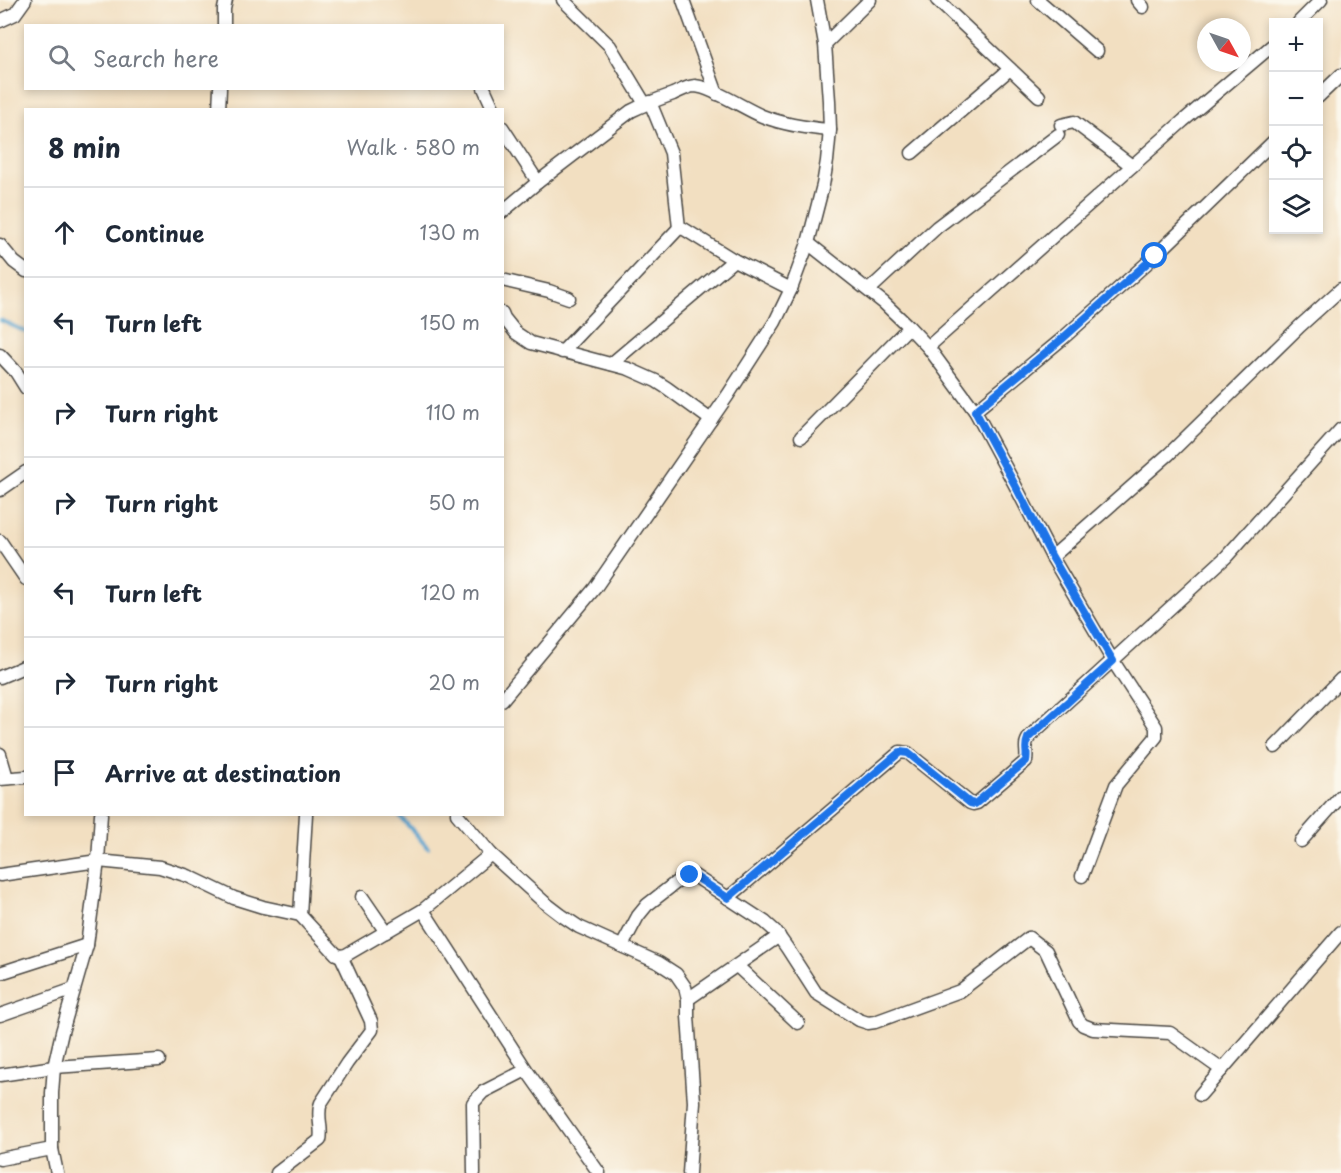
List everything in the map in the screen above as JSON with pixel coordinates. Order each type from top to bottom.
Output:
[{"type":"street","points":[[224,24],[226,0]]},
{"type":"street","points":[[563,0],[610,46],[647,103],[670,153],[679,228]]},
{"type":"street","points":[[683,0],[717,94]]},
{"type":"street","points":[[504,698],[595,588],[776,322],[791,289],[808,243],[824,185],[830,130],[825,44],[817,0]]},
{"type":"street","points":[[825,44],[870,0]]},
{"type":"street","points":[[937,0],[1039,96]]},
{"type":"street","points":[[1038,0],[1097,51]]},
{"type":"street","points":[[1303,18],[1321,0]]},
{"type":"street","points":[[0,21],[15,14],[23,1]]},
{"type":"street","points":[[928,346],[1269,48]]},
{"type":"street","points":[[912,153],[1010,69]]},
{"type":"street","points":[[1323,92],[1341,75]]},
{"type":"street","points":[[504,210],[631,111],[691,86],[700,87],[781,123],[801,128],[830,130]]},
{"type":"street","points":[[219,108],[220,90]]},
{"type":"street","points":[[485,90],[493,108]]},
{"type":"street","points":[[868,290],[930,233],[1059,130],[1074,122],[1132,166]]},
{"type":"street","points":[[504,130],[538,182]]},
{"type":"street","points":[[975,411],[1062,339],[1155,256],[1269,146]]},
{"type":"street","points":[[679,228],[791,289]]},
{"type":"street","points":[[562,351],[679,228]]},
{"type":"street","points":[[808,243],[868,290],[928,346],[975,411],[1052,557],[1113,661],[1156,727],[1156,737],[1116,785],[1082,876]]},
{"type":"street","points":[[0,245],[24,269]]},
{"type":"street","points":[[611,364],[734,260]]},
{"type":"street","points":[[504,280],[569,298]]},
{"type":"street","points":[[1052,557],[1169,454],[1341,289]]},
{"type":"street","points":[[504,317],[516,333],[531,343],[629,369],[656,381],[711,420]]},
{"type":"street","points":[[801,437],[909,327]]},
{"type":"street","points":[[0,355],[24,385]]},
{"type":"street","points":[[728,898],[900,752],[908,753],[970,803],[975,804],[1026,761],[1025,746],[1028,738],[1226,557],[1341,429]]},
{"type":"street","points":[[0,490],[24,473]]},
{"type":"street","points":[[0,541],[24,576]]},
{"type":"street","points":[[0,677],[24,667]]},
{"type":"street","points":[[1275,747],[1341,679]]},
{"type":"street","points":[[0,753],[4,779],[24,777]]},
{"type":"street","points":[[1301,841],[1341,796]]},
{"type":"street","points":[[57,1173],[52,1149],[54,1067],[87,945],[98,861],[101,816]]},
{"type":"street","points":[[300,915],[306,816]]},
{"type":"street","points":[[459,816],[491,854],[561,915],[579,927],[659,963],[676,974],[685,987],[688,999],[694,1102],[689,1173]]},
{"type":"street","points":[[0,875],[98,861],[160,867],[188,876],[234,898],[300,915],[336,954],[341,956],[423,910],[491,854]]},
{"type":"street","points":[[622,946],[638,916],[647,905],[683,877],[693,875],[765,922],[779,936],[814,991],[859,1020],[868,1023],[960,991],[1029,938],[1047,951],[1079,1021],[1083,1025],[1093,1029],[1164,1032],[1222,1070]]},
{"type":"street","points":[[362,897],[386,932]]},
{"type":"street","points":[[423,910],[526,1070],[599,1173]]},
{"type":"street","points":[[1200,1095],[1341,932]]},
{"type":"street","points":[[688,999],[779,936]]},
{"type":"street","points":[[0,973],[87,945]]},
{"type":"street","points":[[277,1173],[320,1140],[318,1109],[347,1062],[372,1030],[371,1022],[341,956]]},
{"type":"street","points":[[737,966],[798,1023]]},
{"type":"street","points":[[0,1015],[74,989]]},
{"type":"street","points":[[0,1075],[54,1067],[159,1060]]},
{"type":"street","points":[[474,1173],[473,1103],[483,1092],[526,1070]]},
{"type":"street","points":[[0,1159],[52,1149]]},
{"type":"waterway","points":[[0,320],[24,331]]},
{"type":"waterway","points":[[400,816],[428,848]]},
{"type":"route","points":[[690,875],[728,898],[900,752],[908,753],[970,803],[975,804],[1026,761],[1025,746],[1028,738],[1113,661],[1052,557],[975,411],[1062,339],[1155,256]]}]
